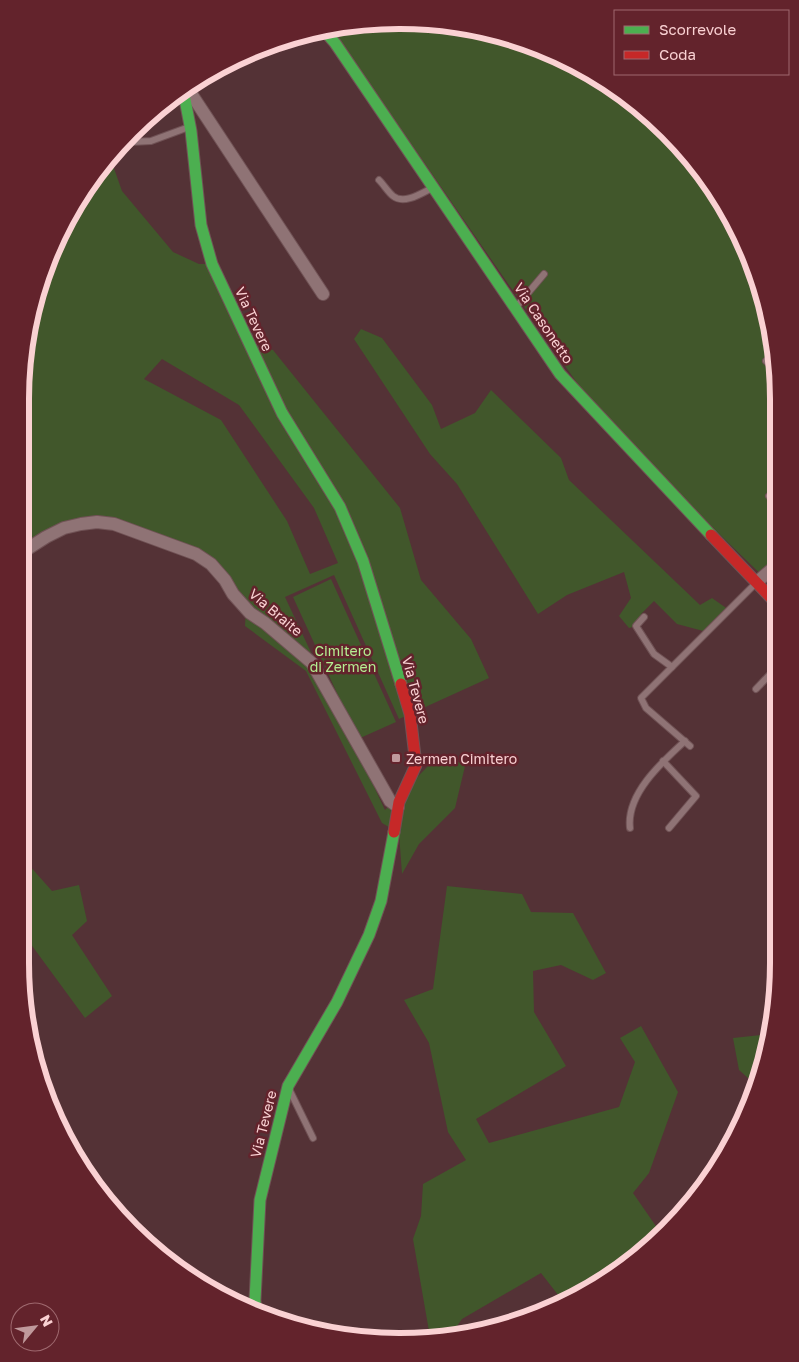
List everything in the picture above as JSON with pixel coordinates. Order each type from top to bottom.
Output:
[{"type":"main road","name":"Via Casonetto","points":[[328,36],[560,374],[770,597]]},
{"type":"main road","name":"Via Tevere","points":[[185,97],[190,126],[201,225],[212,264],[282,413],[340,507],[363,561],[410,714],[416,765],[398,807],[381,901],[369,935],[338,1002],[288,1086],[260,1200],[255,1304]]},
{"type":"street","points":[[188,95],[323,294]]},
{"type":"street","name":"Via Braite","points":[[29,548],[64,528],[97,522],[114,524],[196,554],[211,564],[250,613],[265,623],[312,663],[390,802],[398,807]]},
{"type":"street","points":[[756,582],[770,571]]},
{"type":"lane","points":[[133,142],[151,141],[190,126]]},
{"type":"lane","points":[[380,180],[394,197],[402,200],[433,188]]},
{"type":"lane","points":[[515,308],[544,274]]},
{"type":"lane","points":[[690,746],[646,708],[641,698],[756,582]]},
{"type":"lane","points":[[644,617],[636,626],[654,654],[672,667]]},
{"type":"lane","points":[[756,688],[770,674]]},
{"type":"lane","points":[[630,828],[629,817],[643,786],[656,767],[684,741]]},
{"type":"lane","points":[[663,761],[696,796],[669,828]]},
{"type":"lane","points":[[288,1086],[313,1138]]},
{"type":"green space","points":[[375,30],[424,30],[472,36],[519,48],[585,78],[625,105],[662,137],[694,174],[721,214],[742,258],[751,280],[763,327],[767,351],[770,400],[770,583],[604,422],[335,35]]},
{"type":"green space","points":[[113,165],[122,191],[173,252],[199,264],[212,264],[249,344],[273,350],[400,508],[421,580],[471,639],[489,678],[399,719],[334,575],[285,597],[385,810],[432,762],[466,762],[455,808],[419,844],[402,874],[399,833],[382,823],[306,671],[245,626],[246,609],[211,564],[143,535],[81,524],[29,549],[29,400],[32,351],[41,304],[57,258],[78,214]],"holes":[[[162,359],[239,405],[314,508],[338,563],[310,574],[287,521],[221,420],[144,379]]]},
{"type":"green space","points":[[361,329],[382,338],[432,405],[441,429],[475,413],[491,390],[561,458],[569,480],[700,605],[712,598],[729,610],[707,632],[677,624],[654,601],[641,614],[644,617],[636,626],[629,628],[619,616],[631,598],[624,572],[567,595],[538,614],[457,484],[430,454],[354,339]]},
{"type":"green space","name":"Cimitero di Zermen","points":[[331,579],[396,722],[358,739],[293,597]]},
{"type":"green space","points":[[29,865],[52,891],[79,885],[87,921],[72,935],[112,996],[85,1018],[29,942]]},
{"type":"green space","points":[[447,886],[522,894],[531,912],[573,913],[606,973],[593,980],[561,965],[533,971],[534,1012],[566,1066],[476,1119],[489,1143],[619,1107],[635,1062],[620,1038],[641,1026],[678,1092],[649,1173],[633,1193],[658,1229],[625,1257],[605,1271],[585,1284],[559,1297],[541,1273],[462,1319],[455,1329],[429,1332],[413,1239],[421,1216],[423,1184],[466,1160],[448,1132],[429,1043],[404,1000],[433,989]]},
{"type":"green space","points":[[761,1035],[763,1037],[751,1081],[739,1070],[733,1038]]},
{"type":"traffic: fast","points":[[329,36],[560,374],[711,535]]},
{"type":"traffic: fast","points":[[185,98],[191,131],[201,225],[212,264],[282,413],[340,507],[363,561],[401,684]]},
{"type":"traffic: fast","points":[[255,1304],[260,1200],[288,1086],[337,1002],[369,935],[381,901],[394,832]]},
{"type":"traffic: jam","points":[[711,535],[770,597]]},
{"type":"traffic: jam","points":[[394,832],[399,802],[416,765],[410,714],[401,684]]},
{"type":"place","name":"Zermen Cimitero","points":[[396,758]]}]
